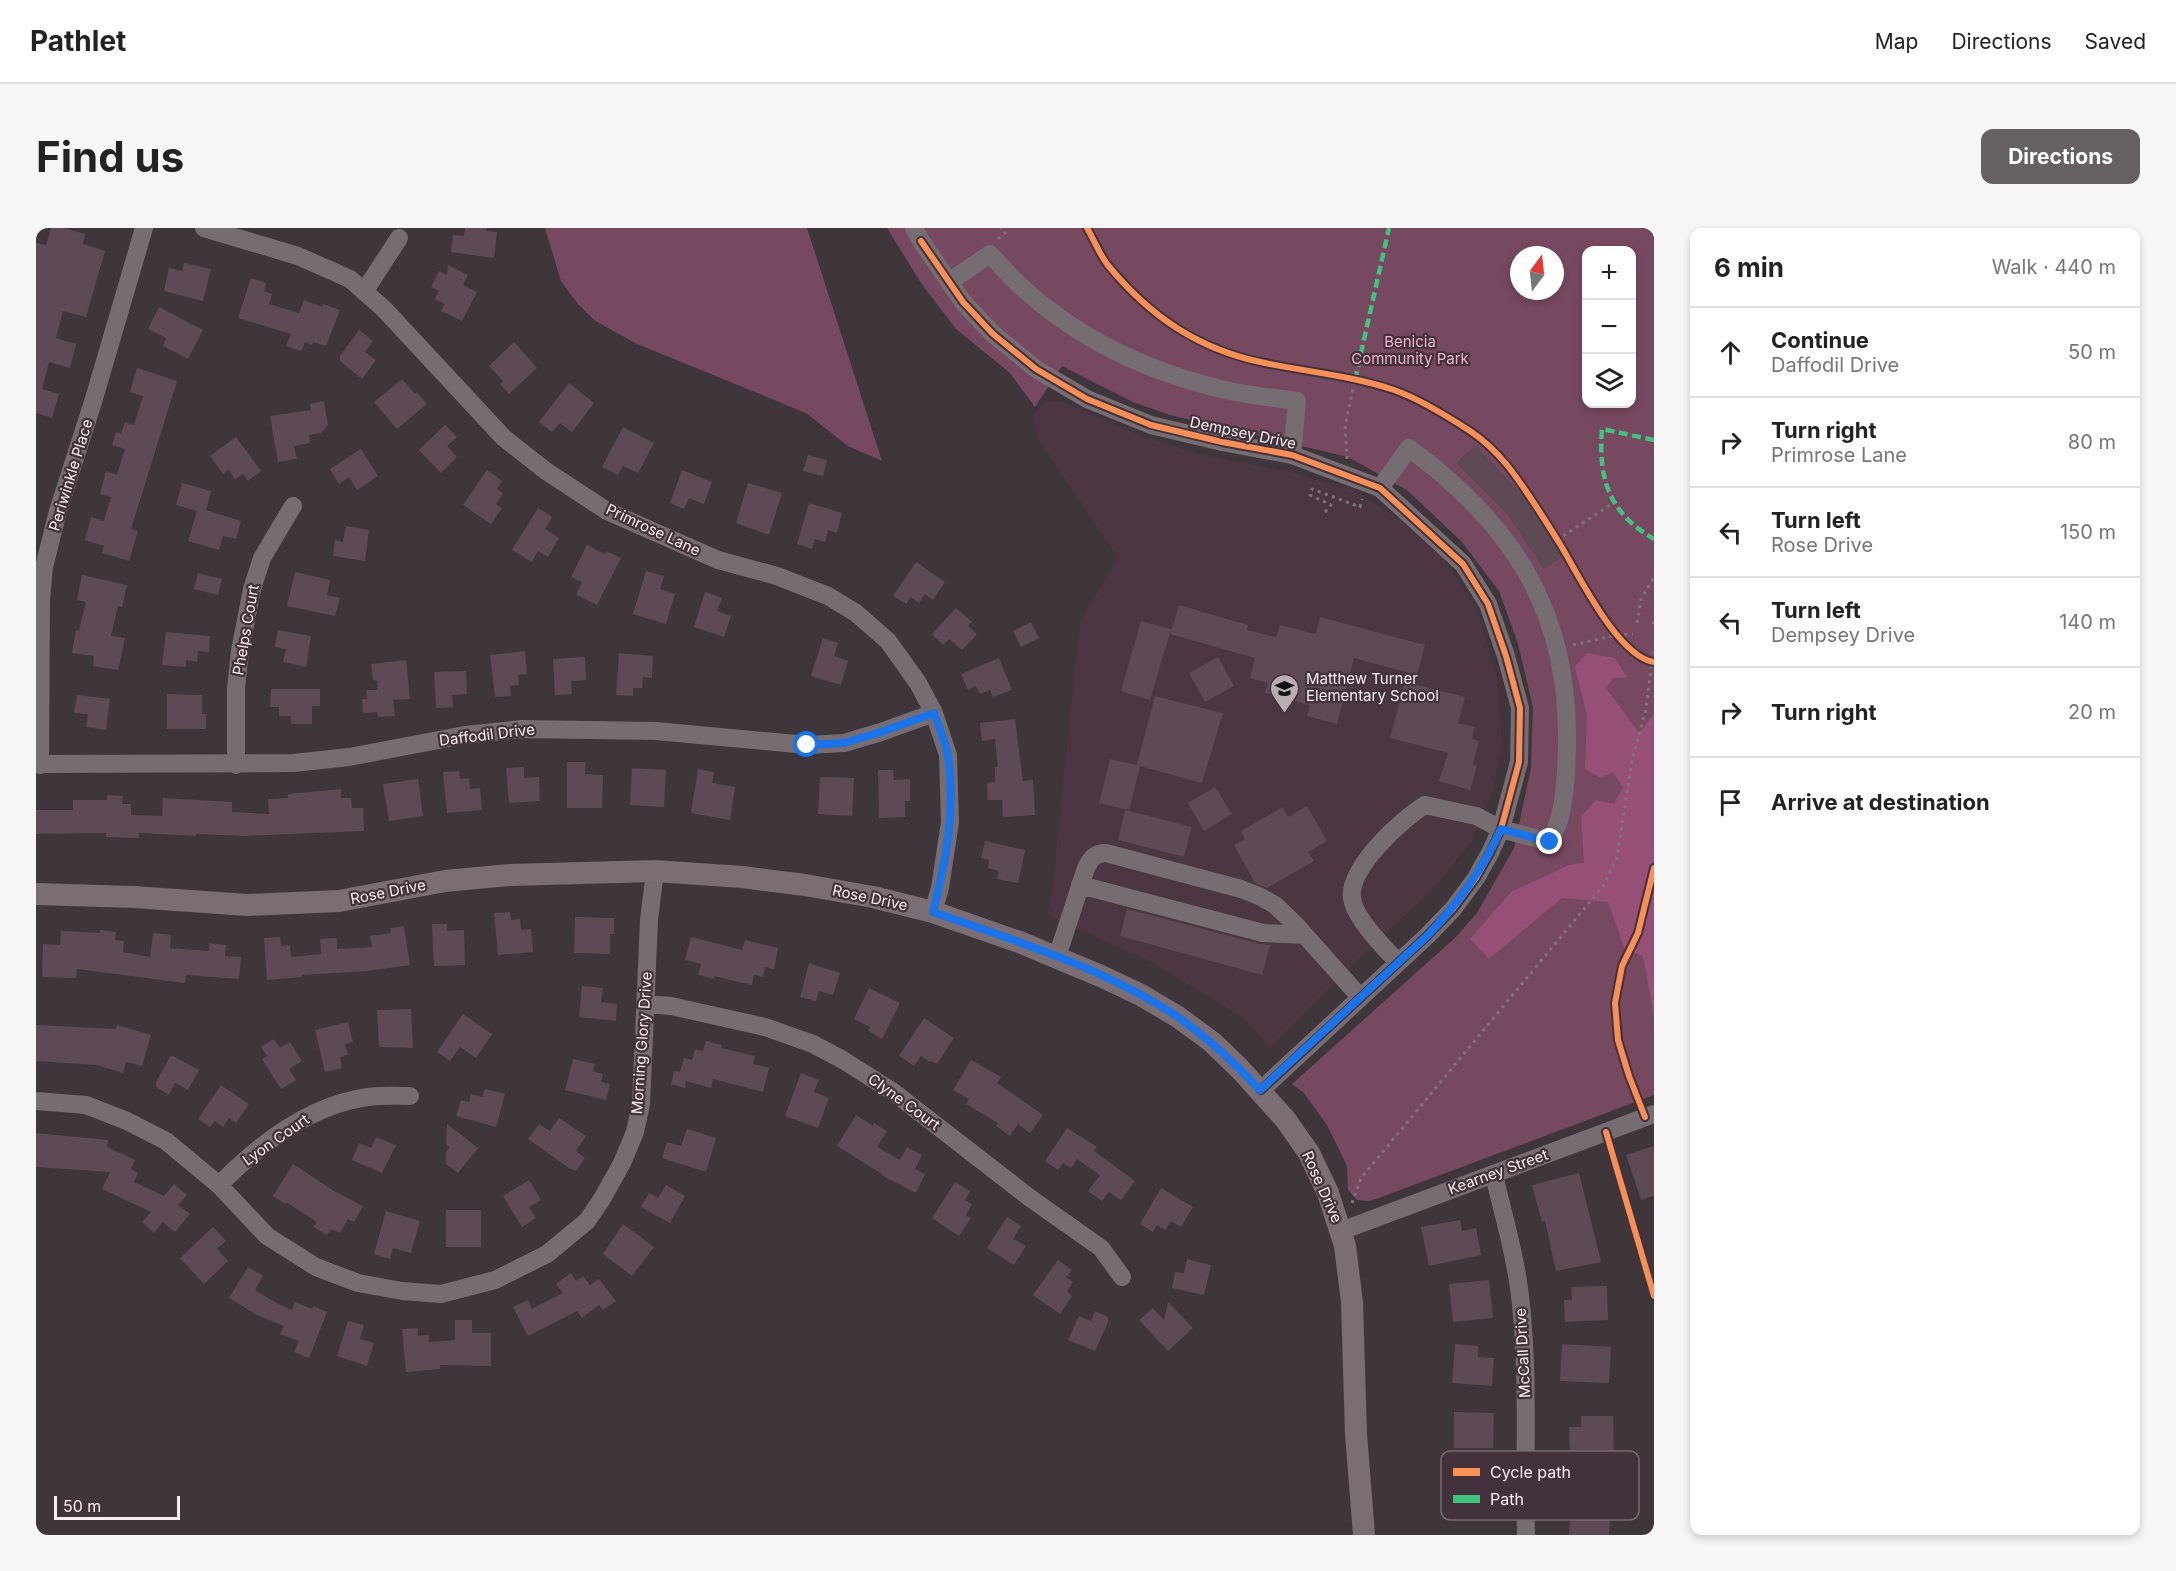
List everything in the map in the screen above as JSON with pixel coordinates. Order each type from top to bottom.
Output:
[{"type":"main road","name":"Rose Drive","points":[[36,894],[134,897],[247,905],[293,904],[339,901],[446,881],[521,875],[655,871],[742,877],[873,897],[933,912],[1103,976],[1178,1017],[1212,1042],[1260,1090],[1285,1119],[1309,1153],[1328,1193],[1346,1246],[1352,1302],[1356,1434],[1364,1535]]},
{"type":"street","name":"Periwinkle Place","points":[[38,764],[41,600],[44,567],[58,511],[97,390],[144,228]]},
{"type":"street","name":"Primrose Lane","points":[[204,228],[298,256],[350,279],[384,309],[504,438],[546,471],[608,511],[718,560],[777,576],[828,596],[856,613],[888,641],[918,683],[934,713],[948,755],[950,822],[940,888],[933,912]]},
{"type":"street","name":"Dempsey Drive","points":[[917,235],[963,302],[993,334],[1036,369],[1087,399],[1151,425],[1222,442],[1293,455],[1380,488],[1463,564],[1488,604],[1506,656],[1520,708],[1519,762],[1501,829],[1476,878],[1453,909],[1260,1090]]},
{"type":"street","points":[[364,292],[399,238]]},
{"type":"street","points":[[949,282],[990,254],[1024,290],[1076,330],[1108,349],[1132,360],[1196,382],[1235,392],[1297,401],[1293,455]]},
{"type":"street","points":[[1380,488],[1409,448],[1443,473],[1493,523],[1519,557],[1541,598],[1556,649],[1567,706],[1567,768],[1560,818],[1550,842],[1501,829],[1476,816],[1425,805],[1395,829],[1358,873],[1353,884],[1352,899],[1375,938],[1398,962]]},
{"type":"street","name":"Phelps Court","points":[[236,765],[236,688],[240,651],[252,588],[262,558],[293,506]]},
{"type":"street","name":"Daffodil Drive","points":[[38,764],[294,763],[349,757],[465,735],[522,729],[656,730],[807,745],[835,743],[881,732],[934,713]]},
{"type":"street","points":[[1057,957],[1090,859],[1098,853],[1106,853],[1241,889],[1261,897],[1275,905],[1294,923],[1360,998]]},
{"type":"street","name":"Morning Glory Drive","points":[[36,1101],[86,1105],[127,1121],[166,1141],[219,1185],[267,1236],[316,1267],[358,1283],[402,1291],[441,1294],[495,1280],[547,1254],[587,1221],[607,1190],[635,1132],[641,1104],[649,920],[655,871]]},
{"type":"street","points":[[1080,885],[1263,933],[1305,935]]},
{"type":"street","name":"Clyne Court","points":[[646,1004],[670,1006],[765,1027],[813,1044],[843,1060],[892,1091],[1030,1198],[1101,1248],[1122,1277]]},
{"type":"street","name":"Lyon Court","points":[[219,1185],[244,1160],[300,1119],[334,1105],[369,1097],[410,1096]]},
{"type":"street","name":"Kearney Street","points":[[1341,1231],[1654,1114]]},
{"type":"street","name":"McCall Drive","points":[[1494,1175],[1513,1252],[1521,1303],[1526,1368],[1526,1451]]},
{"type":"path","points":[[1344,378],[1365,382]]},
{"type":"path","points":[[1348,457],[1345,426],[1355,380]]},
{"type":"path","points":[[1325,512],[1331,505],[1310,495],[1312,489],[1360,507],[1362,499],[1354,494]]},
{"type":"path","points":[[1557,540],[1614,503]]},
{"type":"path","points":[[1552,532],[1562,548]]},
{"type":"path","points":[[1637,623],[1641,599],[1654,577]]},
{"type":"path","points":[[1611,627],[1620,638]]},
{"type":"path","points":[[1556,649],[1633,634]]},
{"type":"path","points":[[1354,1197],[1360,1178],[1603,886],[1617,857],[1632,761],[1646,709],[1650,661],[1653,652]]},
{"type":"shaded area","name":"Matthew Turner Elementary School","points":[[1046,401],[1064,402],[1137,434],[1191,452],[1291,472],[1357,491],[1398,519],[1443,558],[1473,602],[1481,623],[1498,681],[1502,746],[1493,791],[1470,843],[1435,887],[1270,1048],[1244,1018],[1153,963],[1047,915],[1051,901],[1080,621],[1118,558],[1038,439],[1033,415]]},
{"type":"shaded area","points":[[1587,653],[1615,658],[1627,677],[1613,678],[1606,688],[1639,733],[1654,714],[1654,1016],[1643,956],[1625,950],[1608,902],[1562,898],[1489,959],[1470,939],[1511,892],[1569,865],[1584,863],[1581,817],[1596,800],[1614,804],[1623,787],[1613,772],[1601,778],[1585,769],[1587,715],[1575,667]]},
{"type":"green space","points":[[545,228],[807,228],[882,461],[848,446],[806,413],[635,343],[594,320],[578,304],[561,281]]},
{"type":"green space","name":"Benicia Community Park","points":[[887,228],[1654,228],[1654,1095],[1376,1199],[1357,1200],[1348,1190],[1347,1166],[1327,1125],[1304,1093],[1292,1084],[1456,937],[1477,913],[1514,848],[1531,768],[1533,707],[1518,644],[1499,591],[1461,541],[1407,490],[1348,457],[1170,415],[1133,402],[1062,366],[1035,407],[1010,373],[956,329],[921,283]]},
{"type":"building","points":[[51,228],[64,228],[85,234],[83,244],[105,251],[86,317],[63,311],[56,338],[76,344],[70,368],[49,362],[42,389],[59,394],[52,418],[36,413],[36,243],[46,245]]},
{"type":"building","points":[[465,228],[487,228],[486,231],[497,232],[494,258],[451,252],[453,235],[464,236]]},
{"type":"building","points":[[184,263],[211,269],[203,301],[164,291],[169,268],[182,271]]},
{"type":"building","points":[[448,265],[468,275],[463,285],[477,292],[462,321],[441,311],[445,304],[435,299],[439,291],[431,287],[439,271],[447,275]]},
{"type":"building","points":[[251,278],[266,283],[264,291],[272,294],[269,304],[299,313],[304,300],[322,307],[323,304],[340,310],[326,346],[305,342],[301,351],[286,346],[291,334],[238,318]]},
{"type":"building","points":[[159,307],[203,330],[188,359],[163,346],[166,338],[148,329]]},
{"type":"building","points":[[359,330],[373,341],[365,352],[376,360],[362,379],[340,361],[340,356]]},
{"type":"building","points":[[514,342],[537,368],[509,394],[500,384],[503,381],[489,366]]},
{"type":"building","points":[[137,368],[177,381],[131,529],[138,531],[129,561],[102,553],[104,546],[85,540],[91,517],[104,521],[111,497],[100,494],[106,471],[117,475],[125,449],[112,445],[116,432],[121,434],[125,422],[134,425],[143,396],[130,392]]},
{"type":"building","points":[[402,379],[427,404],[397,429],[374,402]]},
{"type":"building","points":[[569,383],[594,403],[572,432],[560,423],[552,432],[539,422]]},
{"type":"building","points":[[324,401],[328,425],[321,433],[309,435],[310,443],[294,446],[297,459],[278,462],[270,416],[311,410],[310,404]]},
{"type":"building","points":[[445,425],[457,437],[447,446],[457,457],[441,473],[419,450]]},
{"type":"building","points":[[623,427],[654,443],[638,473],[623,466],[618,475],[602,467]]},
{"type":"building","points":[[236,437],[261,471],[248,481],[243,474],[235,479],[229,470],[223,474],[210,456]]},
{"type":"building","points":[[1475,445],[1525,497],[1564,556],[1544,569],[1508,515],[1456,463]]},
{"type":"building","points":[[361,449],[378,476],[357,490],[349,477],[339,484],[330,469]]},
{"type":"building","points":[[808,455],[827,460],[823,476],[803,471]]},
{"type":"building","points":[[487,470],[502,481],[497,489],[503,493],[496,504],[502,508],[491,524],[463,505]]},
{"type":"building","points":[[682,470],[712,482],[704,504],[689,498],[684,509],[670,503]]},
{"type":"building","points":[[182,483],[211,491],[206,510],[241,521],[236,539],[223,536],[219,550],[188,541],[197,511],[176,505]]},
{"type":"building","points":[[748,483],[782,493],[769,535],[736,523]]},
{"type":"building","points":[[809,503],[842,513],[837,533],[828,530],[825,542],[815,539],[812,549],[797,544]]},
{"type":"building","points":[[538,508],[552,517],[545,529],[559,538],[548,557],[538,551],[532,562],[512,550]]},
{"type":"building","points":[[346,526],[369,530],[365,561],[333,556],[335,540],[343,542]]},
{"type":"building","points":[[587,545],[605,554],[606,551],[621,558],[597,605],[576,595],[582,582],[571,577]]},
{"type":"building","points":[[916,562],[945,582],[933,600],[925,594],[919,603],[911,597],[906,604],[893,596]]},
{"type":"building","points":[[646,571],[664,576],[660,589],[675,594],[666,624],[633,614]]},
{"type":"building","points":[[295,572],[330,580],[327,595],[340,598],[335,616],[287,606]]},
{"type":"building","points":[[198,573],[222,579],[218,595],[194,589]]},
{"type":"building","points":[[82,575],[127,585],[122,607],[118,606],[111,636],[125,638],[118,670],[93,666],[94,656],[72,653],[76,630],[79,631],[86,602],[77,600]]},
{"type":"building","points":[[705,592],[722,598],[717,611],[731,616],[724,637],[694,627]]},
{"type":"building","points":[[1179,605],[1248,625],[1247,630],[1276,637],[1280,625],[1316,634],[1320,617],[1425,645],[1417,675],[1354,658],[1337,724],[1307,716],[1310,705],[1265,693],[1268,683],[1250,678],[1255,658],[1170,634]]},
{"type":"building","points":[[956,608],[972,622],[968,626],[977,634],[962,650],[949,639],[943,645],[932,634]]},
{"type":"building","points":[[1141,621],[1171,629],[1150,700],[1121,691]]},
{"type":"building","points":[[1031,622],[1039,638],[1021,647],[1013,631]]},
{"type":"building","points":[[278,630],[311,636],[306,667],[283,662],[286,649],[275,647]]},
{"type":"building","points":[[166,632],[210,636],[209,652],[198,651],[197,662],[186,660],[186,667],[162,665]]},
{"type":"building","points":[[823,638],[838,643],[834,656],[848,661],[841,685],[811,676]]},
{"type":"building","points":[[525,651],[527,674],[518,675],[519,685],[510,686],[511,696],[495,697],[490,655]]},
{"type":"building","points":[[619,653],[653,656],[652,678],[643,677],[642,688],[633,688],[633,696],[616,695]]},
{"type":"building","points":[[585,657],[586,680],[571,681],[572,694],[555,695],[553,659]]},
{"type":"building","points":[[1218,657],[1234,686],[1205,702],[1189,673]]},
{"type":"building","points":[[999,658],[1012,690],[993,697],[990,690],[980,694],[976,686],[968,690],[961,674]]},
{"type":"building","points":[[406,660],[410,699],[393,700],[395,716],[378,717],[377,712],[363,713],[362,699],[367,699],[366,690],[377,690],[378,681],[373,680],[371,664]]},
{"type":"building","points":[[466,671],[467,694],[452,695],[453,707],[436,708],[434,672]]},
{"type":"building","points":[[1405,682],[1465,697],[1458,723],[1475,727],[1472,739],[1479,741],[1473,764],[1477,766],[1470,790],[1439,781],[1448,753],[1390,738]]},
{"type":"building","points":[[271,689],[320,689],[320,706],[312,706],[312,724],[291,724],[291,716],[279,716],[279,707],[270,707]]},
{"type":"building","points":[[167,694],[202,695],[202,714],[206,714],[206,729],[167,729]]},
{"type":"building","points":[[77,695],[110,699],[106,730],[86,727],[88,714],[74,713]]},
{"type":"building","points":[[1155,696],[1223,713],[1202,783],[1137,765]]},
{"type":"building","points":[[1015,719],[1023,781],[1033,780],[1035,815],[1003,817],[1002,800],[988,800],[987,783],[995,782],[995,767],[998,767],[995,739],[982,741],[980,723]]},
{"type":"building","points":[[1110,759],[1140,766],[1129,810],[1099,803]]},
{"type":"building","points":[[567,762],[586,762],[585,774],[603,775],[602,808],[567,808]]},
{"type":"building","points":[[524,767],[524,778],[539,777],[540,801],[509,803],[506,768]]},
{"type":"building","points":[[632,768],[666,770],[664,807],[630,805]]},
{"type":"building","points":[[698,769],[714,772],[712,783],[735,787],[730,820],[691,813]]},
{"type":"building","points":[[878,770],[893,770],[894,780],[910,779],[910,801],[905,801],[905,817],[879,818]]},
{"type":"building","points":[[459,771],[460,779],[469,778],[470,789],[480,788],[482,810],[447,813],[443,772]]},
{"type":"building","points":[[820,777],[854,778],[852,816],[818,814]]},
{"type":"building","points":[[418,779],[423,816],[389,821],[383,784]]},
{"type":"building","points":[[1215,787],[1232,814],[1204,831],[1188,803]]},
{"type":"building","points":[[341,789],[341,798],[351,798],[352,808],[363,808],[364,831],[245,836],[139,833],[139,838],[106,837],[106,833],[36,834],[36,810],[73,810],[73,800],[107,800],[107,795],[123,796],[122,804],[131,804],[131,815],[162,816],[163,798],[232,802],[232,812],[269,814],[268,799],[288,798],[288,794]]},
{"type":"building","points":[[1307,806],[1327,841],[1308,852],[1314,861],[1267,888],[1255,883],[1234,845],[1245,839],[1241,831],[1283,807],[1288,817]]},
{"type":"building","points":[[1125,810],[1192,827],[1184,857],[1118,840]]},
{"type":"building","points":[[985,841],[1025,850],[1018,883],[997,879],[999,871],[988,868],[989,860],[981,858]]},
{"type":"building","points":[[1127,909],[1270,945],[1262,975],[1120,936]]},
{"type":"building","points":[[510,912],[511,920],[520,919],[521,930],[531,929],[533,952],[498,955],[494,913]]},
{"type":"building","points":[[575,917],[614,918],[614,934],[610,934],[610,954],[574,953]]},
{"type":"building","points":[[432,924],[447,924],[447,931],[464,930],[465,965],[434,966]]},
{"type":"building","points":[[404,926],[410,965],[267,980],[264,938],[280,937],[281,946],[290,945],[291,957],[321,954],[320,939],[337,938],[337,949],[372,947],[370,936],[391,933],[390,928]]},
{"type":"building","points":[[100,930],[116,932],[115,940],[124,941],[123,952],[150,957],[153,933],[171,935],[170,948],[209,951],[209,943],[226,945],[225,956],[241,957],[239,979],[186,975],[185,983],[77,969],[76,978],[42,977],[43,944],[60,945],[61,931],[100,933]]},
{"type":"building","points":[[691,937],[742,950],[745,940],[778,948],[774,969],[765,967],[763,977],[754,975],[752,985],[714,976],[714,979],[698,975],[701,964],[685,960]]},
{"type":"building","points":[[809,963],[840,973],[833,995],[819,991],[816,1001],[800,997]]},
{"type":"building","points":[[582,986],[603,988],[601,1002],[617,1004],[616,1021],[579,1017]]},
{"type":"building","points":[[869,988],[900,1003],[882,1039],[868,1031],[870,1027],[854,1019]]},
{"type":"building","points":[[411,1009],[413,1048],[379,1047],[377,1010]]},
{"type":"building","points":[[463,1014],[492,1034],[476,1058],[460,1047],[450,1061],[437,1052]]},
{"type":"building","points":[[924,1018],[954,1038],[937,1064],[921,1056],[914,1066],[899,1056]]},
{"type":"building","points":[[348,1022],[353,1042],[345,1044],[348,1055],[340,1057],[342,1068],[325,1072],[315,1030]]},
{"type":"building","points":[[36,1025],[116,1029],[117,1025],[151,1035],[142,1066],[126,1062],[123,1073],[97,1065],[36,1061]]},
{"type":"building","points":[[274,1039],[280,1048],[290,1042],[302,1061],[289,1069],[296,1080],[281,1089],[262,1059],[267,1056],[261,1047]]},
{"type":"building","points":[[706,1041],[722,1045],[721,1048],[755,1056],[753,1064],[769,1068],[763,1092],[713,1079],[711,1088],[686,1081],[685,1088],[671,1084],[674,1071],[680,1072],[684,1058],[692,1060],[695,1049],[703,1051]]},
{"type":"building","points":[[171,1055],[199,1070],[188,1090],[175,1083],[169,1095],[156,1087],[156,1082]]},
{"type":"building","points":[[573,1059],[595,1064],[593,1071],[603,1074],[601,1082],[610,1084],[606,1100],[565,1090]]},
{"type":"building","points":[[971,1060],[1001,1077],[997,1083],[1043,1115],[1030,1133],[1018,1124],[1010,1136],[996,1126],[998,1123],[966,1104],[969,1099],[953,1090]]},
{"type":"building","points":[[801,1073],[819,1080],[814,1092],[829,1098],[818,1128],[785,1116]]},
{"type":"building","points":[[221,1085],[249,1104],[236,1123],[229,1118],[223,1127],[215,1121],[210,1127],[198,1119]]},
{"type":"building","points":[[485,1089],[505,1094],[496,1127],[456,1116],[461,1100],[469,1102],[471,1094],[482,1097]]},
{"type":"building","points":[[856,1115],[873,1126],[874,1123],[887,1131],[877,1147],[900,1160],[907,1147],[922,1155],[915,1169],[925,1174],[916,1193],[881,1175],[837,1146]]},
{"type":"building","points":[[559,1118],[586,1136],[576,1151],[585,1158],[576,1171],[528,1139],[539,1124],[550,1131]]},
{"type":"building","points":[[447,1124],[478,1148],[458,1173],[446,1164],[446,1152],[450,1147],[446,1145]]},
{"type":"building","points":[[1067,1128],[1097,1147],[1094,1151],[1135,1181],[1121,1200],[1109,1192],[1102,1201],[1088,1191],[1100,1175],[1077,1159],[1071,1168],[1063,1163],[1058,1170],[1045,1161]]},
{"type":"building","points":[[687,1129],[716,1138],[706,1172],[662,1158],[667,1142],[681,1146]]},
{"type":"building","points":[[36,1133],[108,1140],[107,1147],[135,1160],[131,1169],[138,1173],[134,1182],[164,1196],[174,1184],[187,1195],[178,1205],[190,1214],[175,1232],[163,1222],[154,1233],[142,1222],[151,1212],[102,1189],[110,1172],[36,1167]]},
{"type":"building","points":[[376,1137],[396,1145],[382,1173],[352,1160],[359,1143],[371,1148]]},
{"type":"building","points":[[1654,1146],[1654,1196],[1641,1200],[1626,1155]]},
{"type":"building","points":[[293,1164],[334,1191],[363,1206],[354,1222],[348,1219],[340,1233],[331,1229],[327,1235],[313,1227],[317,1222],[273,1196]]},
{"type":"building","points":[[1579,1173],[1601,1262],[1556,1271],[1545,1221],[1542,1222],[1532,1185]]},
{"type":"building","points":[[529,1180],[541,1200],[529,1207],[536,1218],[522,1227],[503,1196]]},
{"type":"building","points":[[955,1182],[970,1191],[965,1200],[972,1204],[966,1215],[971,1218],[959,1236],[932,1218]]},
{"type":"building","points":[[666,1185],[685,1196],[670,1223],[641,1207],[649,1193],[658,1198]]},
{"type":"building","points":[[1161,1188],[1193,1207],[1181,1227],[1171,1221],[1165,1230],[1157,1225],[1153,1232],[1140,1224]]},
{"type":"building","points":[[446,1210],[481,1210],[481,1247],[446,1247]]},
{"type":"building","points":[[386,1211],[420,1221],[411,1253],[393,1248],[390,1259],[374,1254]]},
{"type":"building","points":[[1007,1217],[1021,1226],[1013,1239],[1026,1246],[1014,1265],[987,1248]]},
{"type":"building","points":[[1460,1220],[1462,1231],[1476,1228],[1481,1255],[1429,1266],[1421,1227]]},
{"type":"building","points":[[623,1224],[654,1247],[632,1276],[603,1254]]},
{"type":"building","points":[[213,1227],[226,1241],[217,1249],[228,1261],[204,1284],[180,1258]]},
{"type":"building","points":[[1187,1259],[1211,1265],[1204,1295],[1172,1288],[1175,1272],[1184,1273]]},
{"type":"building","points":[[1058,1260],[1072,1270],[1066,1277],[1073,1282],[1067,1291],[1072,1296],[1060,1314],[1033,1295]]},
{"type":"building","points":[[248,1267],[263,1276],[255,1290],[278,1304],[292,1310],[295,1302],[327,1312],[309,1358],[294,1352],[299,1341],[280,1334],[284,1326],[257,1315],[229,1298]]},
{"type":"building","points":[[571,1273],[576,1281],[583,1276],[590,1285],[599,1279],[616,1301],[603,1310],[599,1305],[582,1318],[577,1311],[528,1336],[513,1307],[528,1300],[532,1309],[563,1293],[556,1284]]},
{"type":"building","points":[[1489,1280],[1493,1318],[1453,1322],[1449,1284]]},
{"type":"building","points":[[1607,1286],[1608,1320],[1565,1322],[1564,1300],[1572,1300],[1571,1287]]},
{"type":"building","points":[[1168,1302],[1193,1328],[1168,1351],[1139,1320],[1153,1308],[1164,1320]]},
{"type":"building","points":[[1095,1311],[1108,1317],[1108,1322],[1095,1351],[1068,1340],[1079,1316],[1091,1321]]},
{"type":"building","points":[[455,1320],[472,1320],[472,1333],[491,1333],[491,1366],[440,1365],[440,1369],[406,1372],[402,1329],[418,1328],[418,1336],[429,1335],[429,1342],[455,1340]]},
{"type":"building","points":[[348,1321],[364,1325],[360,1339],[374,1343],[367,1366],[337,1356]]},
{"type":"building","points":[[1455,1344],[1478,1346],[1478,1357],[1494,1358],[1492,1386],[1452,1383]]},
{"type":"building","points":[[1562,1344],[1611,1347],[1609,1383],[1560,1381]]},
{"type":"building","points":[[1454,1412],[1494,1413],[1493,1448],[1454,1448]]},
{"type":"building","points":[[1581,1416],[1613,1416],[1614,1451],[1570,1451],[1569,1427],[1581,1427]]},
{"type":"building","points":[[1570,1520],[1610,1520],[1609,1535],[1569,1535]]},
{"type":"marked path","points":[[1355,380],[1389,228]]},
{"type":"marked path","points":[[1654,440],[1602,429],[1602,464],[1610,493],[1626,518],[1654,539]]},
{"type":"cycle path","points":[[1087,228],[1104,260],[1123,283],[1158,315],[1197,340],[1241,357],[1347,378],[1394,390],[1433,408],[1480,438],[1503,460],[1521,484],[1613,630],[1640,657],[1654,662]]},
{"type":"cycle path","points":[[921,241],[963,302],[993,334],[1036,369],[1087,399],[1151,425],[1222,442],[1292,455],[1380,488],[1463,564],[1488,604],[1506,656],[1520,708],[1519,762],[1501,829],[1490,853],[1476,878],[1453,909],[1427,936],[1261,1090]]},
{"type":"cycle path","points":[[1645,1117],[1618,1040],[1615,1003],[1622,966],[1638,933],[1654,868]]},
{"type":"cycle path","points":[[1606,1132],[1654,1296]]},
{"type":"place","name":"Matthew Turner Elementary School","points":[[1285,714]]},
{"type":"route","points":[[807,745],[844,743],[934,713],[948,755],[950,822],[940,888],[933,912],[1022,943],[1103,976],[1141,995],[1178,1017],[1212,1042],[1260,1090],[1427,936],[1453,909],[1476,878],[1501,829],[1550,842]]}]
